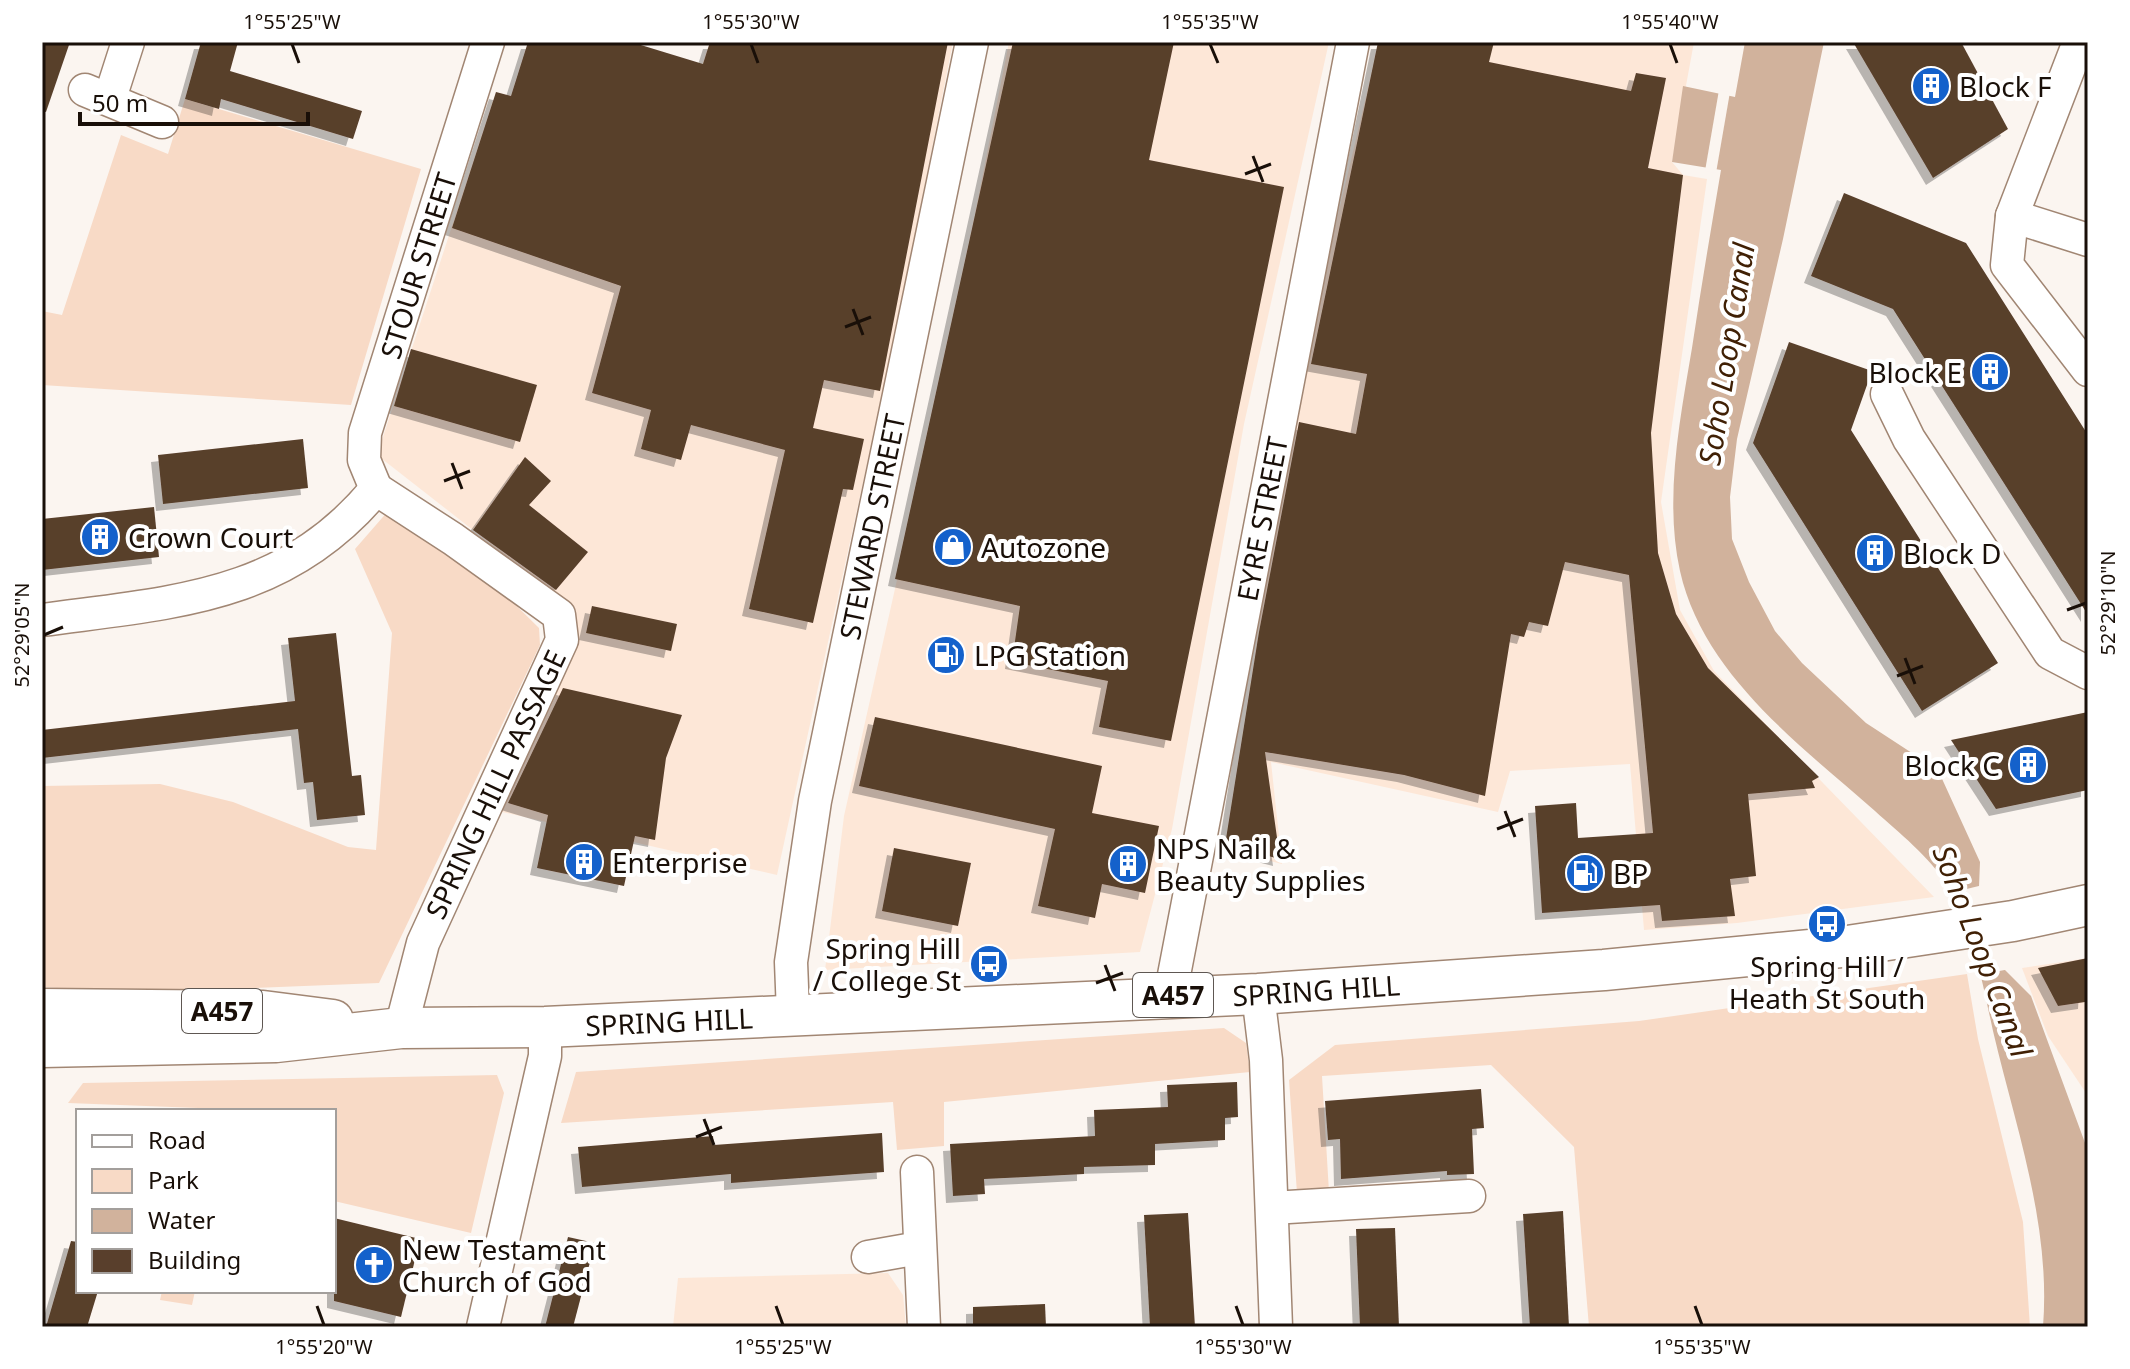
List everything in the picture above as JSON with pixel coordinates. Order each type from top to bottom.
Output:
[{"type":"main road","name":"SPRING HILL","points":[[42,1047],[276,1042],[401,1028],[545,1027],[793,1013],[1258,994],[1768,957],[1942,933],[2088,905]]},
{"type":"main road","name":"SPRING HILL","points":[[42,1009],[263,1011],[401,1028]]},
{"type":"street","points":[[128,42],[97,94],[162,122]]},
{"type":"street","name":"STOUR STREET","points":[[376,489],[364,460],[365,433],[488,42]]},
{"type":"street","name":"STEWARD STREET","points":[[793,1013],[791,962],[815,801],[972,42]]},
{"type":"street","name":"EYRE STREET","points":[[1170,996],[1353,42]]},
{"type":"street","points":[[2079,42],[2012,216],[2007,265],[2088,370]]},
{"type":"street","points":[[2012,216],[2088,240]]},
{"type":"street","points":[[1887,394],[1909,439],[2050,653],[2088,673]]},
{"type":"street","points":[[42,620],[197,599],[262,577],[348,523],[376,489]]},
{"type":"street","name":"SPRING HILL PASSAGE","points":[[376,489],[453,539],[559,615],[562,640],[423,943],[401,1028]]},
{"type":"street","points":[[1258,994],[1266,1060],[1276,1327]]},
{"type":"street","points":[[483,1327],[545,1056],[545,1027]]},
{"type":"street","points":[[917,1172],[924,1327]]},
{"type":"street","points":[[1272,1208],[1469,1196]]},
{"type":"street","points":[[868,1257],[919,1248]]},
{"type":"shaded area","points":[[710,42],[953,42],[892,350],[777,875],[502,812],[569,644],[569,605],[377,455],[496,92],[675,146]]},
{"type":"shaded area","points":[[1009,42],[1329,42],[1244,424],[1172,829],[1140,952],[825,970],[844,816],[945,366]]},
{"type":"shaded area","points":[[1379,42],[1694,42],[1672,162],[1683,175],[1707,179],[1661,502],[1680,610],[1714,671],[1934,897],[1737,923],[1644,930],[1630,764],[1510,771],[1498,812],[1271,762],[1282,864],[1226,850],[1291,413]]},
{"type":"shaded area","points":[[2088,958],[2088,1096],[2048,1036],[2022,968]]},
{"type":"shaded area","points":[[888,1273],[903,1295],[906,1327],[673,1327],[678,1278]]},
{"type":"green space","points":[[185,99],[421,169],[351,405],[42,385],[42,311],[62,315],[121,135],[168,154]]},
{"type":"green space","points":[[389,510],[473,563],[539,628],[540,645],[379,983],[132,993],[42,987],[42,786],[160,784],[233,802],[348,847],[376,850],[392,633],[355,549]]},
{"type":"green space","points":[[1967,974],[1978,1039],[2023,1222],[2030,1327],[1589,1327],[1574,1147],[1491,1065],[1322,1076],[1329,1192],[1297,1193],[1289,1080],[1335,1045],[1639,1021]]},
{"type":"green space","points":[[1224,1028],[1246,1043],[1250,1072],[944,1102],[944,1146],[897,1150],[893,1102],[561,1123],[576,1072]]},
{"type":"green space","points":[[497,1075],[504,1093],[471,1233],[336,1201],[336,1109],[198,1109],[68,1103],[83,1083]]},
{"type":"green space","points":[[162,1293],[195,1293],[192,1305],[160,1300]]},
{"type":"water","name":"Soho Loop Canal","points":[[1745,42],[1824,42],[1737,439],[1730,497],[1732,539],[1749,582],[1775,631],[1802,663],[1866,723],[1938,770],[1980,862],[1979,887],[2005,970],[2031,996],[2088,1151],[2088,1327],[2043,1327],[2042,1251],[2030,1177],[1976,956],[1956,901],[1940,874],[1923,855],[1786,733],[1732,675],[1710,643],[1692,608],[1680,571],[1673,516],[1676,459],[1721,170],[1672,162],[1683,86],[1735,97]]},
{"type":"pier","points":[[1719,90],[1730,92],[1716,173],[1705,171]]},
{"type":"pier","points":[[1983,885],[2010,969],[1978,975],[1946,894]]},
{"type":"building","points":[[42,42],[70,42],[46,112],[42,111]]},
{"type":"building","points":[[201,42],[238,42],[230,71],[362,111],[353,139],[221,99],[219,109],[185,99]]},
{"type":"building","points":[[528,42],[631,42],[703,64],[710,42],[948,42],[880,391],[824,380],[813,428],[864,439],[853,490],[843,489],[813,623],[749,609],[785,450],[691,425],[681,460],[641,449],[651,410],[592,393],[621,286],[452,228],[496,92],[511,96]]},
{"type":"building","points":[[1013,42],[1174,42],[1149,160],[1284,187],[1171,741],[1099,727],[1108,681],[1012,662],[1020,606],[895,579]]},
{"type":"building","points":[[1378,42],[1494,42],[1489,62],[1631,91],[1636,73],[1666,78],[1648,168],[1683,175],[1651,433],[1658,553],[1676,614],[1708,668],[1819,777],[1812,781],[1815,788],[1748,794],[1756,876],[1730,879],[1735,916],[1662,921],[1660,905],[1542,913],[1535,806],[1576,803],[1578,838],[1653,833],[1629,575],[1565,562],[1548,626],[1529,622],[1524,637],[1511,634],[1485,796],[1404,775],[1265,752],[1280,859],[1225,845],[1259,632],[1299,422],[1356,434],[1367,374],[1311,364]]},
{"type":"building","name":"Block F","points":[[1853,42],[1961,42],[2008,129],[1933,178]]},
{"type":"building","name":"Block E","points":[[1844,193],[1966,243],[2088,435],[2088,615],[1893,309],[1811,276]]},
{"type":"building","name":"Block D","points":[[1789,342],[1872,371],[1851,430],[1998,663],[1922,711],[1753,443]]},
{"type":"building","points":[[411,349],[537,385],[520,442],[394,406]]},
{"type":"building","points":[[303,439],[308,488],[163,504],[158,455]]},
{"type":"building","points":[[525,457],[551,481],[529,505],[588,552],[556,590],[473,530]]},
{"type":"building","name":"Crown Court","points":[[154,507],[159,557],[42,570],[42,519]]},
{"type":"building","points":[[592,606],[677,624],[671,651],[586,633]]},
{"type":"building","points":[[336,633],[352,776],[361,775],[365,815],[317,820],[313,782],[304,783],[298,729],[42,758],[42,730],[295,701],[288,638]]},
{"type":"building","points":[[563,688],[682,715],[666,758],[655,840],[635,836],[624,886],[537,868],[548,815],[508,803]]},
{"type":"building","name":"Block C","points":[[2088,712],[2088,790],[1996,809],[1951,740]]},
{"type":"building","points":[[875,717],[1102,766],[1092,813],[1159,826],[1145,893],[1102,884],[1095,918],[1038,906],[1055,829],[859,786]]},
{"type":"building","points":[[894,848],[971,863],[958,926],[882,911]]},
{"type":"building","points":[[2088,958],[2085,1002],[2058,1006],[2038,968]]},
{"type":"building","points":[[1237,1082],[1238,1117],[1225,1118],[1225,1140],[1155,1144],[1155,1165],[1084,1167],[1084,1174],[984,1179],[985,1194],[953,1196],[950,1144],[1095,1136],[1094,1110],[1168,1107],[1167,1085]]},
{"type":"building","points":[[1481,1089],[1484,1128],[1472,1129],[1474,1174],[1447,1175],[1447,1171],[1341,1179],[1340,1139],[1328,1140],[1325,1101]]},
{"type":"building","points":[[882,1133],[884,1172],[731,1183],[731,1174],[582,1187],[578,1147],[713,1136],[714,1145]]},
{"type":"building","points":[[1563,1211],[1569,1327],[1530,1327],[1523,1214]]},
{"type":"building","points":[[1188,1213],[1195,1327],[1150,1327],[1144,1215]]},
{"type":"building","name":"New Testament Church of God","points":[[336,1218],[420,1239],[401,1317],[334,1301]]},
{"type":"building","points":[[1395,1228],[1399,1327],[1360,1327],[1356,1229]]},
{"type":"building","points":[[568,1237],[595,1243],[573,1327],[545,1327]]},
{"type":"building","points":[[71,1241],[76,1242],[76,1293],[97,1293],[87,1327],[46,1327]]},
{"type":"building","points":[[1045,1304],[1046,1327],[973,1327],[973,1307]]},
{"type":"place","name":"Block F","points":[[1931,86]]},
{"type":"place","name":"Block E","points":[[1990,372]]},
{"type":"place","name":"Crown Court","points":[[100,537]]},
{"type":"place","name":"Autozone","points":[[953,547]]},
{"type":"place","name":"Block D","points":[[1875,553]]},
{"type":"place","name":"LPG Station","points":[[946,655]]},
{"type":"place","name":"Block C","points":[[2028,765]]},
{"type":"place","name":"Enterprise","points":[[584,862]]},
{"type":"place","name":"NPS Nail & Beauty Supplies","points":[[1128,864]]},
{"type":"place","name":"BP","points":[[1585,873]]},
{"type":"place","name":"Spring Hill / Heath St South","points":[[1827,924]]},
{"type":"place","name":"Spring Hill / College St","points":[[989,964]]},
{"type":"place","name":"New Testament Church of God","points":[[374,1265]]}]
